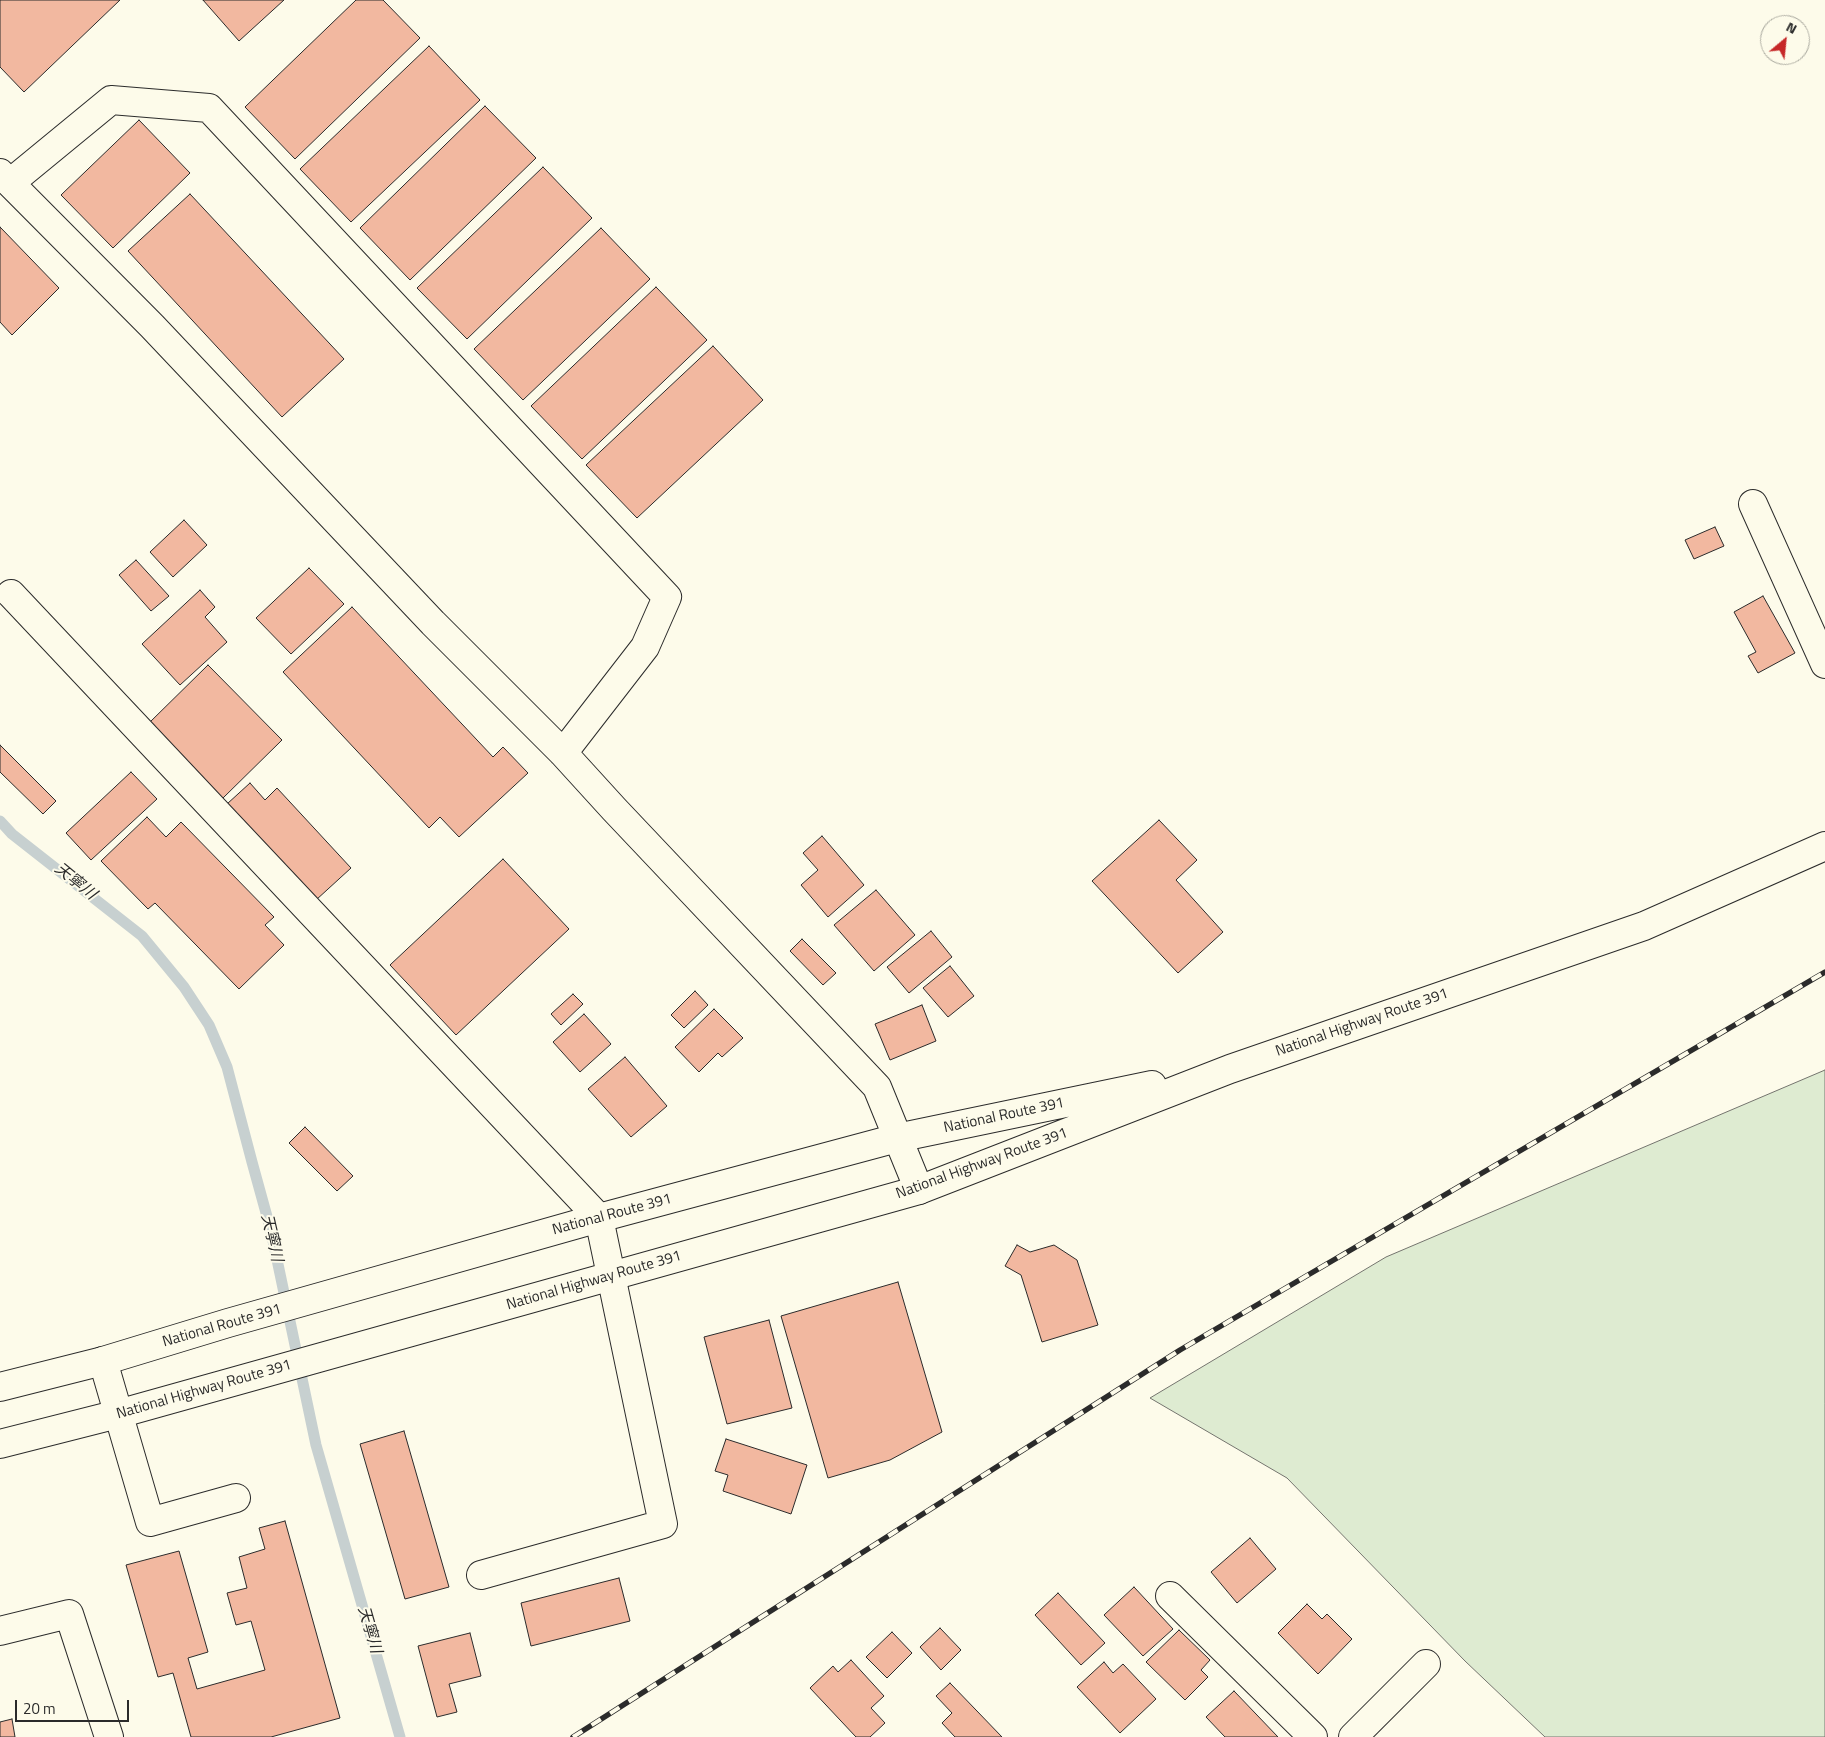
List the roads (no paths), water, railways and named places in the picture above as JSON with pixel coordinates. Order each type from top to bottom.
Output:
[{"type":"main road","points":[[563,753],[645,647],[667,597],[209,108],[111,100],[5,178],[152,326],[433,623],[563,753],[614,810],[877,1087],[919,1190]]},
{"type":"main road","points":[[1753,504],[1825,664]]},
{"type":"main road","points":[[11,594],[599,1218],[663,1524],[481,1575]]},
{"type":"main road","name":"National Highway Route 391","points":[[0,1444],[118,1414],[919,1190],[1230,1069],[1644,926],[1825,846]]},
{"type":"main road","name":"National Route 391","points":[[0,1387],[103,1361],[228,1323],[599,1218],[897,1138],[1230,1069]]},
{"type":"main road","points":[[103,1361],[150,1522],[236,1498]]},
{"type":"main road","points":[[1170,1596],[1313,1737]]},
{"type":"main road","points":[[0,1631],[69,1614],[109,1737]]},
{"type":"main road","points":[[1353,1737],[1426,1664]]},
{"type":"waterway","name":"天寧川","points":[[0,821],[12,834],[142,936],[184,987],[209,1025],[227,1067],[271,1231],[316,1445],[400,1737]]},
{"type":"railway","points":[[573,1737],[1180,1350],[1825,972]]}]
